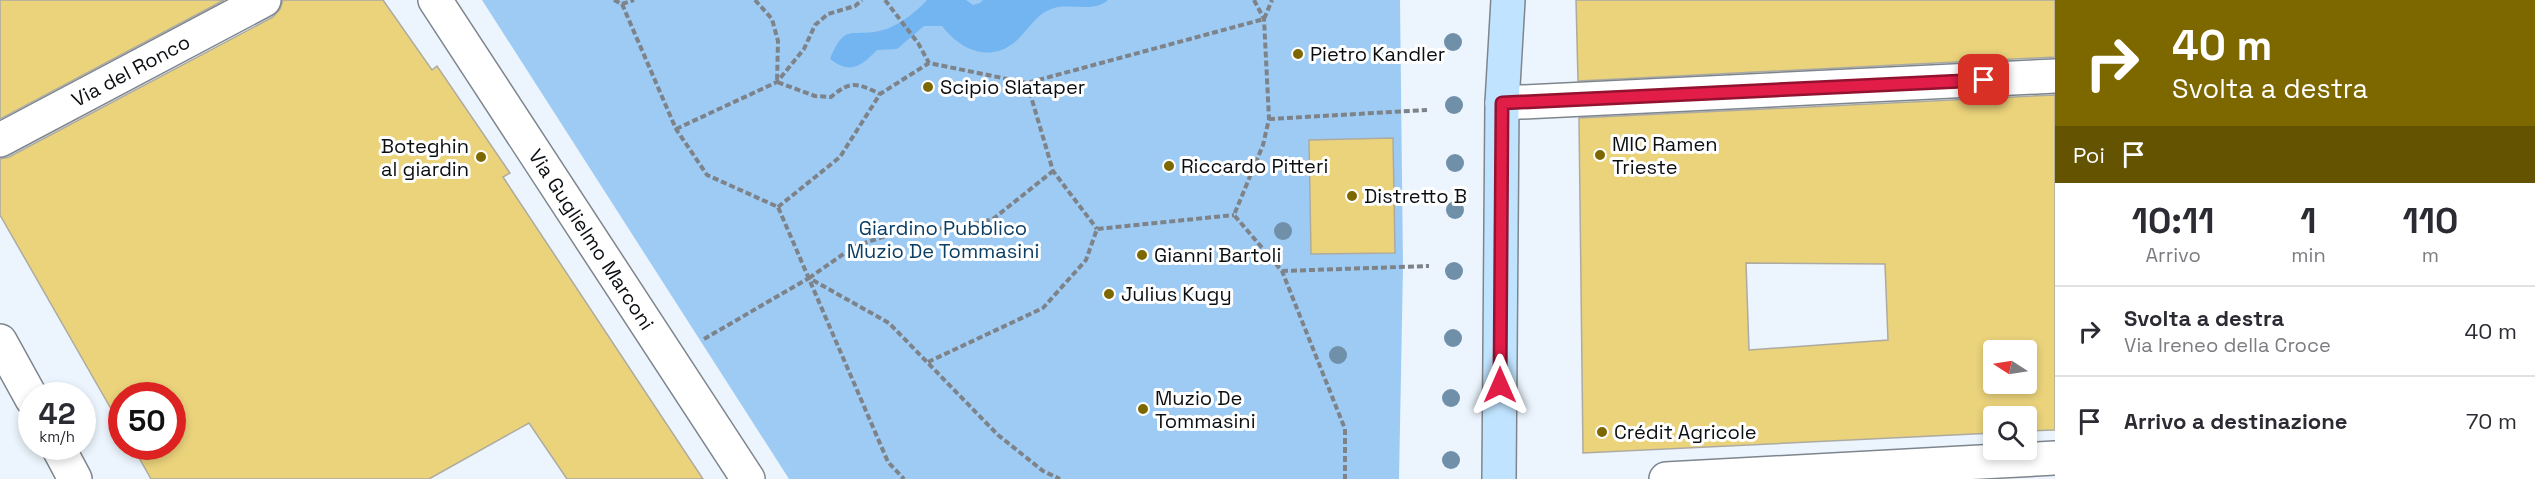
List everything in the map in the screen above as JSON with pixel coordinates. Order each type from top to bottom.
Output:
[{"type":"main road","points":[[1492,0],[1502,103]]},
{"type":"main road","points":[[1499,479],[1502,103],[1508,0]]},
{"type":"street","name":"Via del Ronco","points":[[0,140],[264,0]]},
{"type":"street","name":"Via Guglielmo Marconi","points":[[435,0],[748,479]]},
{"type":"street","points":[[1502,103],[2055,76]]},
{"type":"street","points":[[0,341],[23,382]]},
{"type":"street","points":[[1666,479],[2055,458]]},
{"type":"street","points":[[65,460],[75,479]]},
{"type":"path","points":[[614,0],[622,4],[676,129],[707,175],[778,207],[888,462],[904,479]]},
{"type":"path","points":[[622,4],[634,0]]},
{"type":"path","points":[[755,0],[772,20],[778,41],[777,82]]},
{"type":"path","points":[[676,129],[777,82],[804,48],[815,25],[828,14],[855,6],[862,0]]},
{"type":"path","points":[[885,0],[918,43],[929,63]]},
{"type":"path","points":[[1234,214],[1263,145],[1269,118],[1264,19],[1254,0]]},
{"type":"path","points":[[1264,19],[1272,0]]},
{"type":"path","points":[[778,207],[840,157],[880,94],[929,63],[1027,82],[1264,19]]},
{"type":"path","points":[[777,82],[815,96],[831,97],[844,86],[858,84],[880,94]]},
{"type":"path","points":[[1027,82],[1053,171],[1097,229]]},
{"type":"path","points":[[1269,118],[1427,110]]},
{"type":"path","points":[[699,342],[809,278],[855,246],[914,227],[954,229],[993,219],[1053,171]]},
{"type":"path","points":[[1097,229],[1234,214]]},
{"type":"path","points":[[1234,214],[1282,271],[1345,429],[1345,479]]},
{"type":"path","points":[[928,363],[1043,308],[1086,260],[1097,229]]},
{"type":"path","points":[[1282,271],[1429,267]]},
{"type":"path","points":[[809,278],[890,323],[998,435],[1043,471],[1060,479]]},
{"type":"green space","name":"Giardino Pubblico Muzio De Tommasini","points":[[482,0],[1400,0],[1403,266],[1399,479],[789,479]]},
{"type":"shaded area","points":[[927,0],[966,0],[973,5],[983,0],[1108,0],[1096,6],[1061,7],[1047,11],[1011,45],[1002,50],[983,52],[974,50],[956,41],[942,26],[924,26],[897,49],[877,50],[861,64],[844,67],[830,59],[844,36],[892,27],[911,15]]},
{"type":"building","points":[[0,0],[224,0],[0,119]]},
{"type":"building","points":[[283,0],[383,0],[432,70],[437,66],[510,173],[503,177],[703,479],[567,479],[529,423],[429,479],[151,479],[140,460],[186,460],[186,382],[108,382],[108,404],[0,215],[0,159],[9,157],[273,17],[280,9]]},
{"type":"building","points":[[1576,0],[2055,0],[2055,57],[1578,81]]},
{"type":"building","points":[[2055,95],[2055,430],[2037,431],[2037,406],[1983,406],[1983,434],[1583,453],[1579,118]],"holes":[[[1746,263],[1885,264],[1888,340],[1749,350]]]},
{"type":"building","name":"Distretto B","points":[[1393,138],[1395,253],[1311,254],[1309,140]]},
{"type":"place","name":"Pietro Kandler","points":[[1298,54]]},
{"type":"place","name":"Scipio Slataper","points":[[928,87]]},
{"type":"place","name":"MIC Ramen Trieste","points":[[1600,155]]},
{"type":"place","name":"Boteghin al giardin","points":[[481,157]]},
{"type":"place","name":"Riccardo Pitteri","points":[[1169,166]]},
{"type":"place","name":"Distretto B","points":[[1352,196]]},
{"type":"place","name":"Gianni Bartoli","points":[[1142,255]]},
{"type":"place","name":"Julius Kugy","points":[[1109,294]]},
{"type":"place","name":"Muzio De Tommasini","points":[[1143,409]]},
{"type":"place","name":"Crédit Agricole","points":[[1602,432]]},
{"type":"route","points":[[1500,385],[1502,103],[1984,80]]}]
